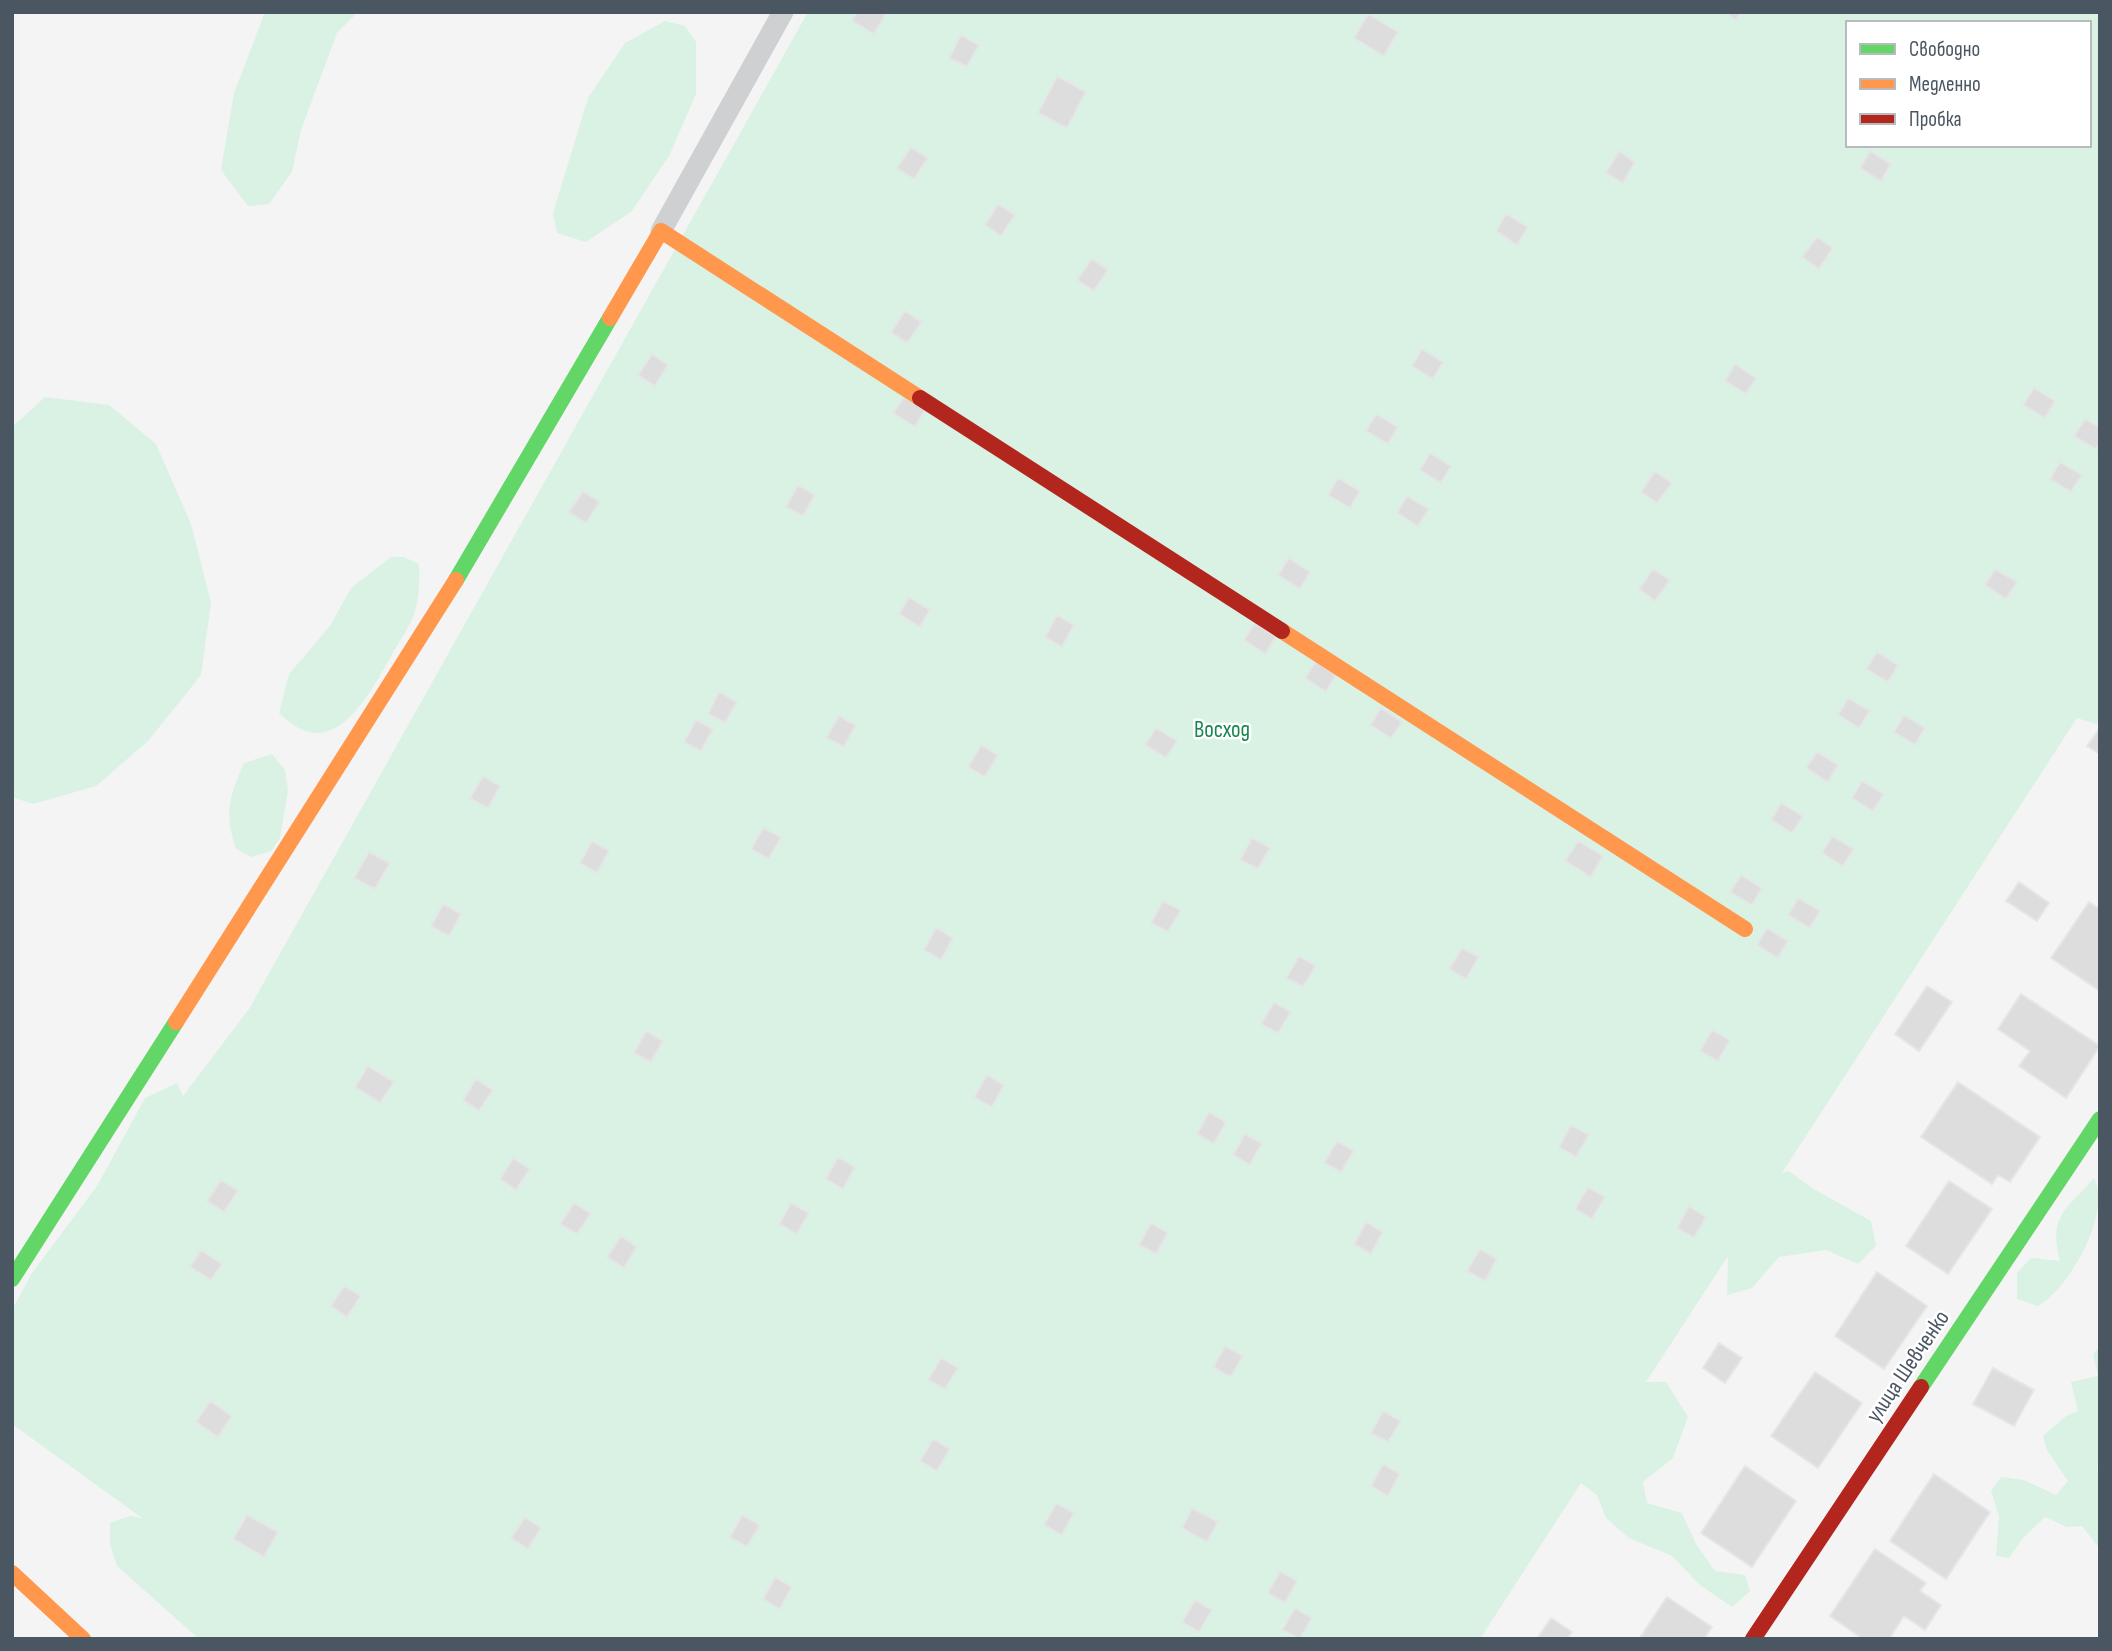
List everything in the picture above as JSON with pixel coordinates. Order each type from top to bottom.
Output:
[{"type":"street","points":[[12,1279],[421,639],[661,231],[1745,929]]},
{"type":"street","name":"улица Шевченко","points":[[1753,1639],[2100,1119]]},
{"type":"street","points":[[12,1573],[83,1639]]},
{"type":"lane","points":[[661,231],[783,12]]},
{"type":"green space","points":[[265,12],[358,12],[337,33],[301,130],[292,172],[269,204],[248,206],[221,170],[234,93]]},
{"type":"green space","name":"Восход","points":[[808,12],[2100,12],[2100,725],[2077,718],[1782,1173],[1789,1171],[1812,1188],[1871,1221],[1876,1246],[1858,1264],[1826,1250],[1779,1257],[1752,1288],[1727,1295],[1728,1256],[1646,1382],[1666,1382],[1688,1417],[1673,1458],[1643,1482],[1647,1503],[1682,1513],[1696,1544],[1715,1571],[1745,1575],[1750,1591],[1732,1607],[1700,1585],[1672,1556],[1629,1538],[1606,1518],[1597,1495],[1581,1483],[1480,1639],[199,1639],[117,1566],[110,1545],[110,1523],[130,1516],[142,1518],[12,1424],[12,1310],[32,1273],[97,1186],[145,1098],[177,1083],[183,1096],[249,1009]]},
{"type":"green space","points":[[665,21],[685,26],[696,42],[696,94],[669,156],[631,212],[586,242],[557,233],[553,213],[588,98],[625,43]]},
{"type":"green space","points":[[45,397],[109,405],[156,444],[191,524],[211,603],[201,675],[148,741],[96,786],[33,804],[12,797],[12,427]]},
{"type":"green space","points":[[391,557],[404,557],[419,564],[418,598],[408,628],[369,693],[344,722],[330,730],[315,733],[298,728],[279,713],[289,674],[330,626],[351,588]]},
{"type":"green space","points":[[272,754],[285,770],[288,790],[280,838],[271,851],[252,857],[236,849],[230,825],[230,805],[244,763]]},
{"type":"green space","points":[[2094,1178],[2098,1193],[2097,1210],[2084,1249],[2074,1267],[2050,1297],[2038,1306],[2017,1299],[2017,1273],[2031,1258],[2060,1261],[2056,1234],[2058,1223],[2068,1206]]},
{"type":"green space","points":[[2100,1346],[2100,1463],[2097,1469],[2100,1473],[2100,1549],[2082,1526],[2067,1527],[2045,1517],[2023,1538],[2009,1558],[1996,1556],[1999,1516],[1991,1491],[2001,1477],[2024,1480],[2056,1495],[2068,1481],[2047,1450],[2043,1436],[2066,1416],[2078,1411],[2071,1382],[2098,1376],[2093,1354]]},
{"type":"building","points":[[857,12],[887,12],[874,34],[852,21]]},
{"type":"building","points":[[1724,12],[1741,12],[1736,20]]},
{"type":"building","points":[[1368,14],[1398,32],[1384,56],[1354,38]]},
{"type":"building","points":[[961,35],[979,45],[967,67],[949,58]]},
{"type":"building","points":[[1057,76],[1086,92],[1067,128],[1038,113]]},
{"type":"building","points":[[911,147],[928,158],[914,179],[897,168]]},
{"type":"building","points":[[1619,151],[1635,162],[1623,183],[1606,173]]},
{"type":"building","points":[[1870,151],[1891,164],[1881,181],[1860,168]]},
{"type":"building","points":[[998,204],[1015,215],[1001,236],[985,225]]},
{"type":"building","points":[[1506,214],[1528,227],[1517,245],[1496,231]]},
{"type":"building","points":[[1817,237],[1833,248],[1819,269],[1802,257]]},
{"type":"building","points":[[1092,259],[1108,270],[1094,291],[1077,280]]},
{"type":"building","points":[[905,311],[922,322],[907,343],[891,332]]},
{"type":"building","points":[[1422,349],[1443,362],[1433,379],[1412,366]]},
{"type":"building","points":[[652,354],[668,365],[655,386],[638,375]]},
{"type":"building","points":[[1735,364],[1756,378],[1746,394],[1725,381]]},
{"type":"building","points":[[2034,388],[2055,401],[2045,418],[2023,405]]},
{"type":"building","points":[[904,397],[925,410],[915,427],[893,413]]},
{"type":"building","points":[[1376,414],[1398,427],[1388,444],[1366,431]]},
{"type":"building","points":[[2085,419],[2100,428],[2100,443],[2096,449],[2074,436]]},
{"type":"building","points":[[1430,453],[1451,466],[1441,483],[1420,470]]},
{"type":"building","points":[[2060,462],[2082,475],[2071,492],[2050,479]]},
{"type":"building","points":[[1655,471],[1672,483],[1657,503],[1641,492]]},
{"type":"building","points":[[1338,478],[1360,491],[1350,508],[1328,495]]},
{"type":"building","points":[[798,485],[815,495],[803,516],[786,507]]},
{"type":"building","points":[[583,491],[600,502],[586,523],[569,512]]},
{"type":"building","points":[[1407,496],[1429,509],[1418,526],[1397,513]]},
{"type":"building","points":[[1289,558],[1310,572],[1300,589],[1278,575]]},
{"type":"building","points":[[1653,569],[1670,580],[1655,601],[1639,589]]},
{"type":"building","points":[[1995,569],[2017,582],[2006,599],[1985,585]]},
{"type":"building","points":[[909,597],[930,610],[920,627],[899,614]]},
{"type":"building","points":[[1057,615],[1074,625],[1062,647],[1045,637]]},
{"type":"building","points":[[1255,623],[1276,637],[1265,654],[1244,640]]},
{"type":"building","points":[[1877,652],[1898,665],[1888,682],[1866,669]]},
{"type":"building","points":[[1316,661],[1336,675],[1326,692],[1305,678]]},
{"type":"building","points":[[719,692],[737,702],[725,723],[708,714]]},
{"type":"building","points":[[1848,698],[1870,711],[1859,728],[1838,715]]},
{"type":"building","points":[[1381,708],[1402,722],[1391,738],[1370,725]]},
{"type":"building","points":[[1904,715],[1925,728],[1915,745],[1894,732]]},
{"type":"building","points":[[839,716],[856,725],[844,747],[826,738]]},
{"type":"building","points":[[696,720],[713,729],[701,751],[684,742]]},
{"type":"building","points":[[1156,728],[1177,741],[1166,758],[1145,745]]},
{"type":"building","points":[[2100,728],[2100,754],[2087,746]]},
{"type":"building","points":[[981,745],[998,755],[985,777],[968,767]]},
{"type":"building","points":[[1817,752],[1838,765],[1828,782],[1806,768]]},
{"type":"building","points":[[483,776],[500,786],[488,808],[470,798]]},
{"type":"building","points":[[1862,781],[1884,794],[1873,811],[1852,798]]},
{"type":"building","points":[[1781,803],[1803,816],[1792,833],[1771,820]]},
{"type":"building","points":[[763,828],[781,837],[769,859],[751,849]]},
{"type":"building","points":[[1832,836],[1854,849],[1843,866],[1822,853]]},
{"type":"building","points":[[1252,838],[1270,848],[1258,869],[1240,860]]},
{"type":"building","points":[[592,841],[609,851],[597,873],[580,863]]},
{"type":"building","points":[[1578,841],[1603,856],[1591,877],[1565,861]]},
{"type":"building","points":[[369,852],[390,863],[375,889],[354,878]]},
{"type":"building","points":[[1741,875],[1762,888],[1752,905],[1730,892]]},
{"type":"building","points":[[2019,882],[2049,903],[2037,921],[2006,901]]},
{"type":"building","points":[[1798,898],[1820,911],[1810,928],[1788,915]]},
{"type":"building","points":[[1163,901],[1181,910],[1168,932],[1151,923]]},
{"type":"building","points":[[2089,902],[2100,909],[2100,991],[2051,958]]},
{"type":"building","points":[[443,904],[461,914],[449,936],[431,926]]},
{"type":"building","points":[[936,928],[953,938],[941,960],[924,950]]},
{"type":"building","points":[[1767,928],[1788,941],[1778,958],[1757,945]]},
{"type":"building","points":[[1462,948],[1479,957],[1466,979],[1449,969]]},
{"type":"building","points":[[1299,956],[1316,966],[1303,987],[1286,978]]},
{"type":"building","points":[[1927,986],[1952,1002],[1919,1051],[1895,1034]]},
{"type":"building","points":[[2021,994],[2100,1046],[2066,1098],[2019,1066],[2030,1051],[1998,1029]]},
{"type":"building","points":[[1274,1002],[1291,1012],[1278,1033],[1261,1024]]},
{"type":"building","points":[[1712,1030],[1730,1040],[1718,1061],[1700,1051]]},
{"type":"building","points":[[646,1031],[663,1041],[651,1062],[634,1053]]},
{"type":"building","points":[[368,1066],[394,1082],[380,1103],[355,1087]]},
{"type":"building","points":[[987,1075],[1004,1085],[992,1107],[974,1097]]},
{"type":"building","points":[[476,1079],[493,1090],[479,1111],[463,1100]]},
{"type":"building","points":[[1958,1082],[2040,1137],[2010,1182],[1998,1175],[1992,1184],[1921,1137]]},
{"type":"building","points":[[1209,1112],[1226,1122],[1214,1144],[1197,1134]]},
{"type":"building","points":[[1571,1125],[1589,1135],[1576,1157],[1559,1147]]},
{"type":"building","points":[[1245,1134],[1262,1143],[1250,1165],[1233,1155]]},
{"type":"building","points":[[1337,1141],[1354,1151],[1341,1172],[1324,1163]]},
{"type":"building","points":[[838,1157],[855,1167],[843,1189],[826,1179]]},
{"type":"building","points":[[513,1158],[530,1169],[516,1190],[500,1179]]},
{"type":"building","points":[[221,1180],[238,1191],[224,1212],[207,1201]]},
{"type":"building","points":[[1949,1181],[1992,1209],[1948,1274],[1906,1246]]},
{"type":"building","points":[[1588,1187],[1605,1197],[1592,1219],[1575,1209]]},
{"type":"building","points":[[574,1203],[591,1213],[577,1234],[560,1224]]},
{"type":"building","points":[[791,1203],[809,1213],[797,1234],[779,1224]]},
{"type":"building","points":[[1689,1206],[1706,1217],[1694,1238],[1677,1228]]},
{"type":"building","points":[[1366,1222],[1383,1232],[1371,1254],[1354,1244]]},
{"type":"building","points":[[1151,1223],[1168,1233],[1156,1254],[1139,1245]]},
{"type":"building","points":[[621,1236],[637,1247],[624,1268],[607,1257]]},
{"type":"building","points":[[1480,1249],[1497,1259],[1485,1281],[1467,1271]]},
{"type":"building","points":[[201,1250],[222,1264],[211,1280],[190,1267]]},
{"type":"building","points":[[1877,1272],[1927,1306],[1884,1369],[1835,1336]]},
{"type":"building","points":[[344,1286],[361,1296],[347,1317],[331,1306]]},
{"type":"building","points":[[1719,1343],[1742,1358],[1725,1383],[1703,1368]]},
{"type":"building","points":[[1225,1346],[1243,1356],[1231,1377],[1213,1367]]},
{"type":"building","points":[[941,1358],[958,1368],[945,1389],[928,1380]]},
{"type":"building","points":[[1993,1368],[2034,1390],[2014,1426],[1973,1404]]},
{"type":"building","points":[[1815,1372],[1862,1403],[1818,1468],[1771,1436]]},
{"type":"building","points":[[210,1401],[232,1416],[218,1437],[196,1422]]},
{"type":"building","points":[[1383,1411],[1401,1421],[1388,1442],[1371,1433]]},
{"type":"building","points":[[933,1439],[950,1449],[937,1471],[920,1461]]},
{"type":"building","points":[[1383,1464],[1400,1474],[1388,1496],[1371,1486]]},
{"type":"building","points":[[1745,1466],[1796,1501],[1752,1567],[1701,1533]]},
{"type":"building","points":[[1934,1474],[1990,1512],[1946,1579],[1890,1541]]},
{"type":"building","points":[[1056,1503],[1074,1513],[1062,1535],[1044,1525]]},
{"type":"building","points":[[1192,1508],[1218,1522],[1207,1542],[1182,1528]]},
{"type":"building","points":[[247,1515],[278,1532],[264,1557],[233,1539]]},
{"type":"building","points":[[742,1515],[760,1525],[747,1547],[730,1537]]},
{"type":"building","points":[[525,1517],[541,1528],[528,1549],[511,1538]]},
{"type":"building","points":[[1875,1549],[1926,1583],[1920,1591],[1941,1605],[1925,1630],[1904,1616],[1889,1639],[1863,1639],[1830,1616]]},
{"type":"building","points":[[1280,1571],[1297,1581],[1285,1603],[1268,1593]]},
{"type":"building","points":[[775,1577],[792,1587],[780,1609],[763,1599]]},
{"type":"building","points":[[1667,1597],[1712,1627],[1704,1639],[1639,1639]]},
{"type":"building","points":[[1195,1600],[1212,1610],[1199,1632],[1182,1622]]},
{"type":"building","points":[[1295,1608],[1312,1618],[1300,1639],[1282,1630]]},
{"type":"building","points":[[1551,1618],[1572,1632],[1567,1639],[1537,1639]]},
{"type":"traffic: fast","points":[[456,580],[610,318]]},
{"type":"traffic: fast","points":[[12,1279],[176,1022]]},
{"type":"traffic: fast","points":[[1921,1387],[2100,1119]]},
{"type":"traffic: slow","points":[[610,318],[661,231],[920,398]]},
{"type":"traffic: slow","points":[[176,1022],[456,580]]},
{"type":"traffic: slow","points":[[1282,631],[1745,929]]},
{"type":"traffic: slow","points":[[12,1573],[83,1639]]},
{"type":"traffic: jam","points":[[920,398],[1282,631]]},
{"type":"traffic: jam","points":[[1753,1639],[1921,1387]]}]
